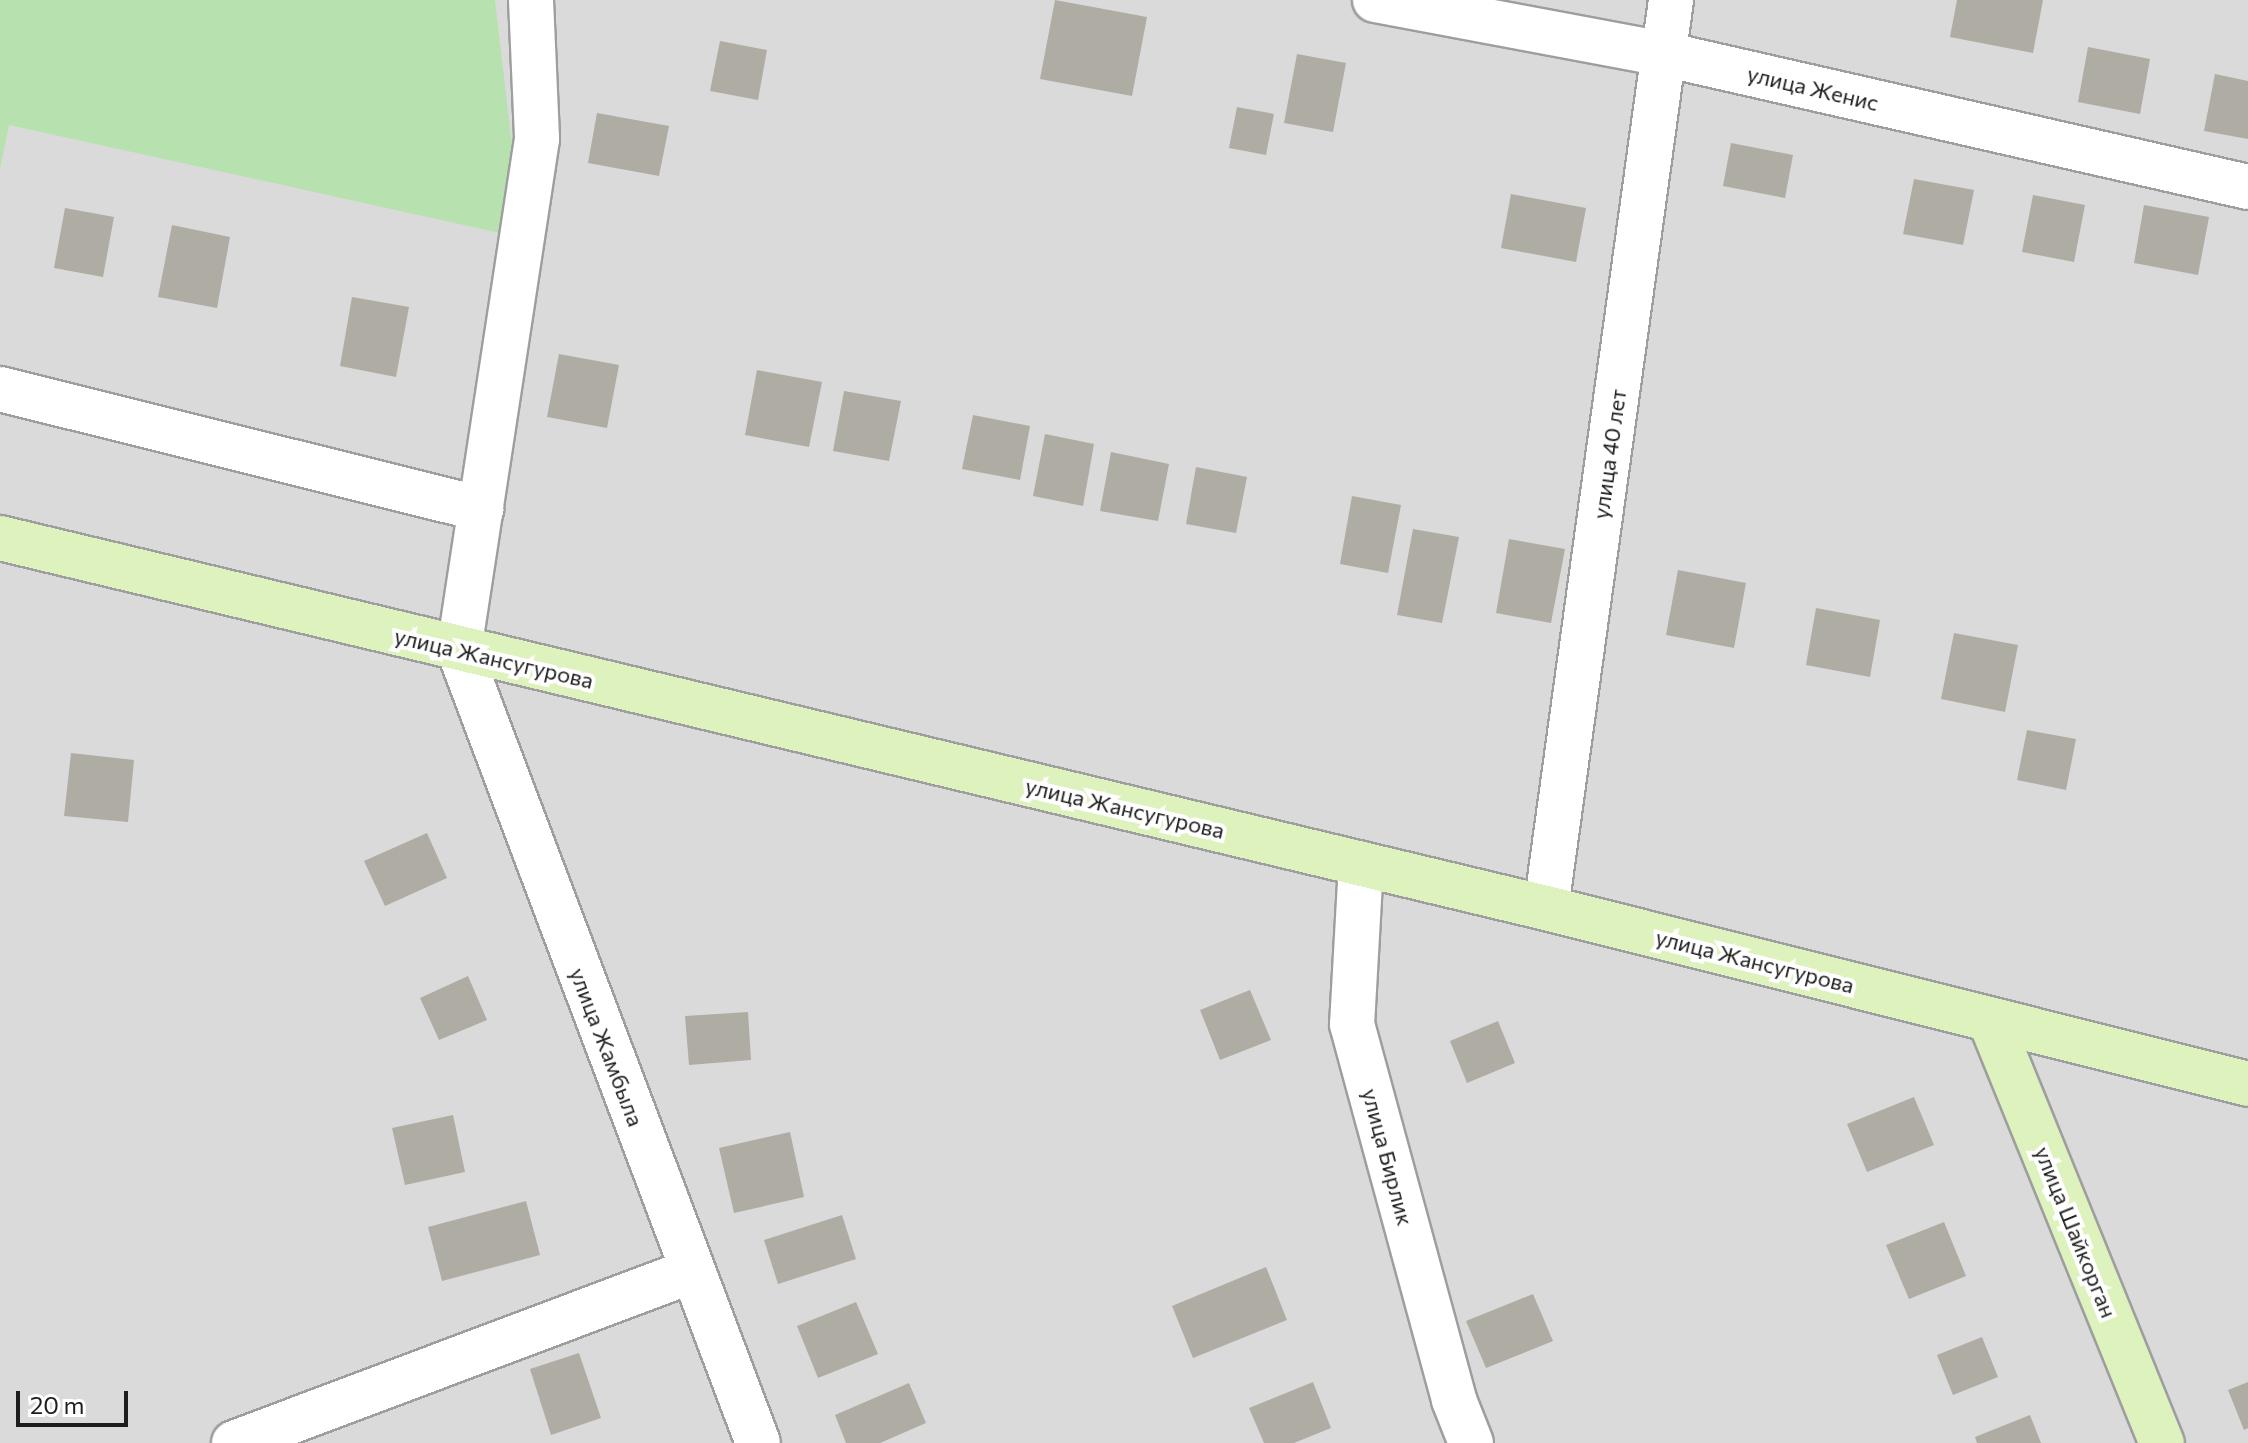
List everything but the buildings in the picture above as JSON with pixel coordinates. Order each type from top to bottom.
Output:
[{"type":"main road","name":"улица Жансугурова","points":[[0,538],[1546,908],[2248,1084]]},
{"type":"main road","name":"улица Шайкорган","points":[[1990,1020],[2162,1443]]},
{"type":"street","points":[[459,650],[537,139],[531,0]]},
{"type":"street","name":"улица Женис","points":[[1375,0],[1664,54],[2248,187]]},
{"type":"street","name":"улица 40 лет","points":[[1546,908],[1671,0]]},
{"type":"street","points":[[0,389],[481,509]]},
{"type":"street","name":"улица Жамбыла","points":[[459,650],[758,1443]]},
{"type":"street","name":"улица Бирлик","points":[[1361,864],[1352,1024],[1454,1400],[1471,1443]]},
{"type":"street","points":[[234,1443],[691,1271]]},
{"type":"shaded area","points":[[0,0],[2248,0],[2248,1443],[0,1443]]},
{"type":"green space","points":[[0,0],[495,0],[523,238],[9,125],[0,169]]}]
